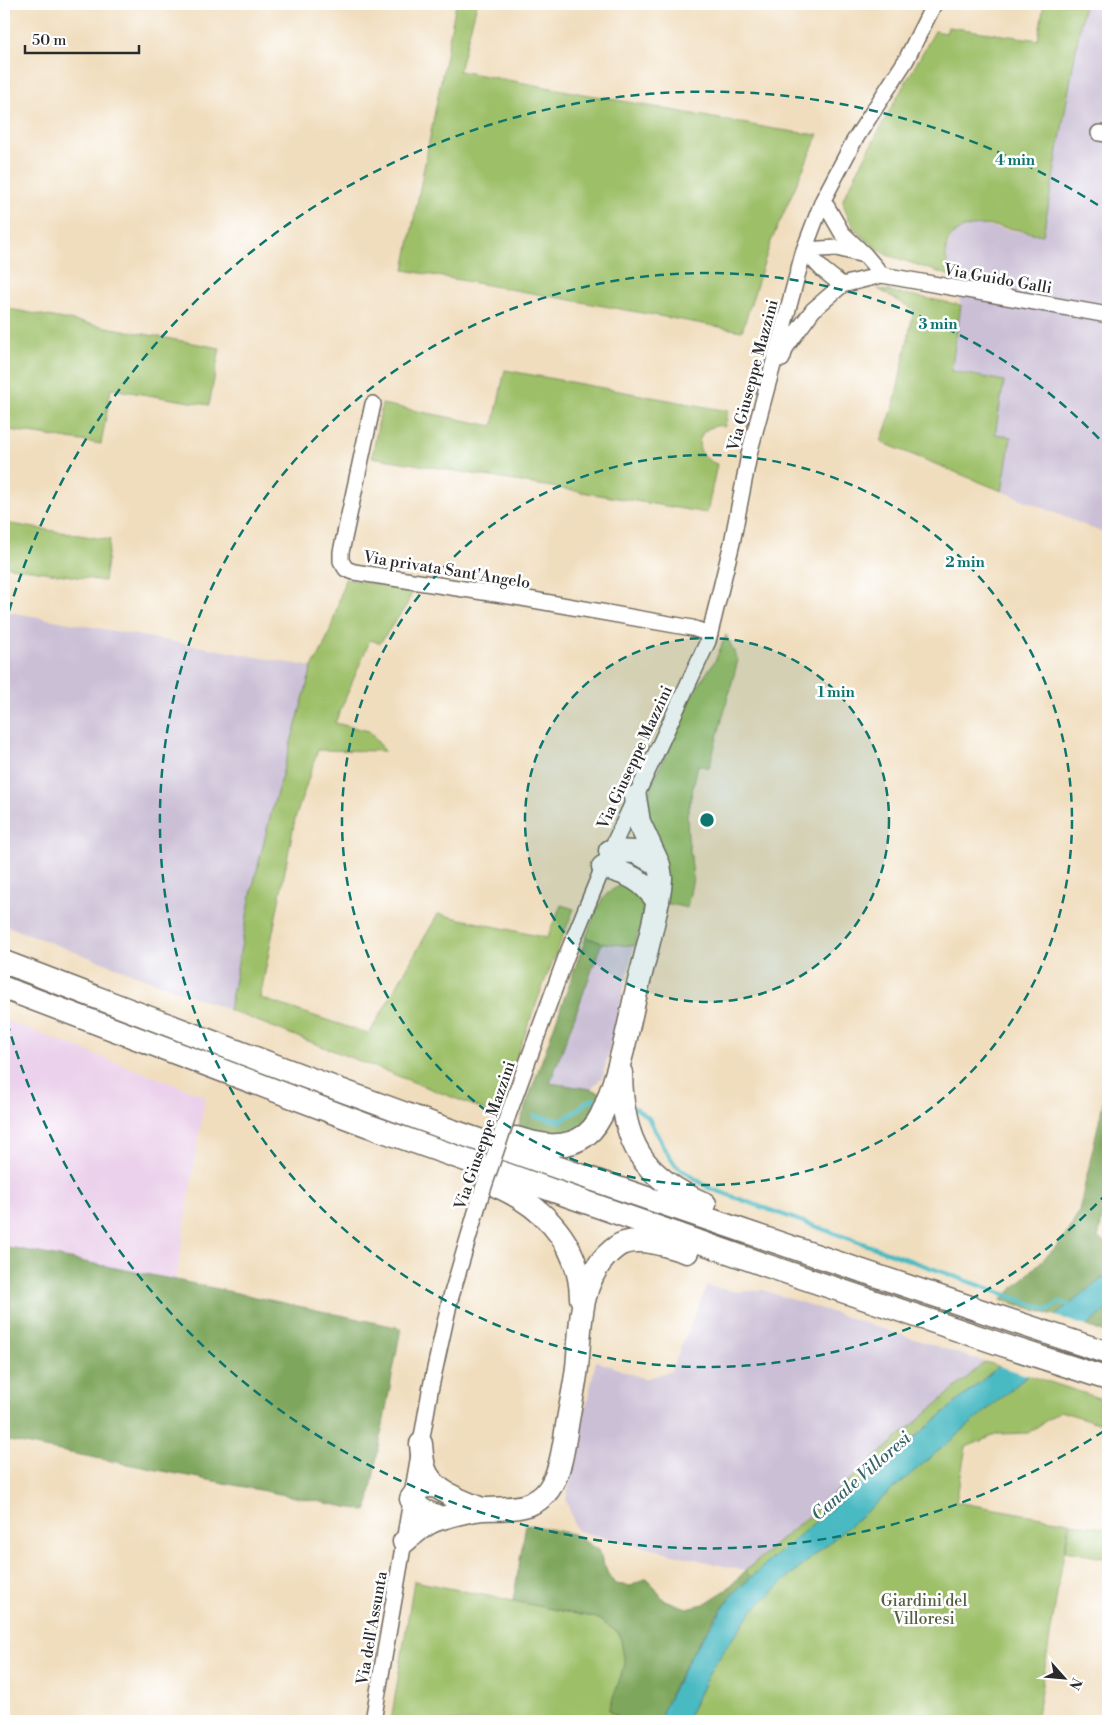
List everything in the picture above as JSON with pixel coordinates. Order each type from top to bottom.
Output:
[{"type":"highway","points":[[437,1125],[452,1116],[534,1144],[546,1146],[574,1142],[585,1136],[599,1120],[621,1057],[658,902],[661,878],[659,865],[639,822],[635,797]]},
{"type":"highway","points":[[606,859],[636,852],[659,865]]},
{"type":"highway","points":[[606,859],[641,882],[658,902]]},
{"type":"highway","points":[[4,962],[299,1075],[437,1125],[779,1243],[1098,1349]]},
{"type":"highway","points":[[4,988],[369,1126],[771,1266],[1108,1380]]},
{"type":"highway","points":[[621,1057],[625,1120],[630,1135],[646,1163],[675,1190],[705,1204],[763,1226],[775,1236],[779,1243]]},
{"type":"highway","points":[[369,1126],[433,1161],[501,1187],[534,1207],[549,1220],[562,1236],[578,1269],[581,1284],[582,1316]]},
{"type":"highway","points":[[440,1518],[422,1510],[411,1499],[421,1487],[430,1485],[468,1504],[482,1509],[493,1510],[526,1506],[539,1500],[549,1489],[562,1448],[573,1388],[586,1291],[600,1263],[611,1251],[622,1244],[634,1241],[648,1242],[738,1267],[771,1266]]},
{"type":"highway","points":[[421,1444],[423,1462],[427,1474],[439,1488]]},
{"type":"highway","points":[[404,1542],[422,1527],[440,1518],[482,1509]]},
{"type":"street","name":"Via Giuseppe Mazzini","points":[[404,1542],[430,1391],[446,1319],[481,1195],[543,1017],[606,859],[710,634],[732,543],[750,450],[804,250],[823,200],[854,140],[906,60],[934,4]]},
{"type":"street","points":[[823,200],[842,233],[882,275]]},
{"type":"street","points":[[804,250],[838,248],[865,255]]},
{"type":"street","points":[[804,250],[823,270],[842,285]]},
{"type":"street","name":"Via Guido Galli","points":[[750,450],[770,398],[786,347],[813,310],[842,285],[882,275],[1108,315]]},
{"type":"street","name":"Via privata Sant'Angelo","points":[[373,404],[341,552],[341,561],[346,569],[354,572],[522,598],[692,628],[710,634]]},
{"type":"street","name":"Via dell'Assunta","points":[[373,1721],[404,1542]]},
{"type":"shaded area","points":[[1084,4],[1108,4],[1108,535],[1002,491],[1010,437],[995,434],[1004,381],[951,371],[961,305],[951,276],[946,249],[953,234],[966,226],[976,225],[1043,235]]},
{"type":"shaded area","points":[[4,611],[312,667],[269,821],[252,890],[229,1010],[4,925]]},
{"type":"shaded area","points":[[602,943],[634,946],[603,1076],[591,1089],[550,1083]]},
{"type":"shaded area","points":[[4,1020],[205,1096],[176,1280],[4,1246]]},
{"type":"shaded area","points":[[707,1286],[738,1292],[763,1290],[985,1362],[745,1571],[577,1531],[566,1500],[596,1361],[645,1379],[671,1371]]},
{"type":"green space","points":[[456,4],[477,4],[459,71],[774,129],[818,135],[770,244],[742,331],[404,270]]},
{"type":"green space","points":[[1044,4],[1084,4],[1043,235],[1003,227],[973,226],[960,229],[951,237],[946,249],[951,276],[887,255],[879,250],[865,239],[853,225],[848,217],[843,199],[886,117],[935,31],[946,33],[948,27],[1038,40]]},
{"type":"green space","points":[[878,289],[961,305],[951,371],[1004,381],[995,434],[1011,437],[1002,491],[881,442],[894,405],[914,310]]},
{"type":"green space","points":[[4,308],[220,348],[209,405],[111,389],[101,444],[4,429]]},
{"type":"green space","points":[[505,370],[728,411],[725,426],[715,426],[708,429],[702,434],[700,440],[702,454],[708,460],[717,464],[707,513],[372,457],[382,404],[493,426]]},
{"type":"green space","points":[[4,523],[110,540],[104,581],[4,566]]},
{"type":"green space","points":[[345,579],[413,590],[406,606],[380,643],[370,640],[335,723],[369,731],[385,751],[318,750],[295,819],[260,998],[369,1034],[438,914],[547,938],[561,905],[574,909],[495,1114],[229,1010],[252,890],[269,821],[312,667],[328,636]]},
{"type":"green space","points":[[726,635],[738,660],[709,768],[698,765],[687,815],[693,878],[687,908],[666,903],[648,824],[647,801],[652,784],[694,692],[716,659]]},
{"type":"green space","points":[[621,886],[631,889],[638,894],[641,901],[642,919],[634,946],[602,943],[586,937],[602,900],[607,894]]},
{"type":"green space","points":[[586,937],[602,943],[550,1083],[591,1089],[601,1093],[590,1119],[570,1135],[516,1133]]},
{"type":"green space","points":[[1108,1070],[1108,1194],[1098,1238],[1108,1246],[1108,1274],[1055,1316],[1001,1300],[1054,1249],[1069,1231],[1079,1211],[1105,1094]]},
{"type":"green space","points":[[4,1246],[401,1328],[367,1511],[4,1440]]},
{"type":"green space","points":[[1108,1308],[1108,1334],[1087,1326]]},
{"type":"green space","points":[[985,1362],[999,1366],[751,1577],[745,1571]]},
{"type":"green space","name":"Giardini del Villoresi","points":[[1028,1375],[1108,1401],[1108,1426],[1060,1411],[1028,1433],[998,1434],[966,1447],[956,1502],[1069,1522],[1036,1721],[686,1721],[712,1667],[752,1611],[785,1580]]},
{"type":"green space","points":[[1070,1523],[1108,1529],[1108,1559],[1065,1551]]},
{"type":"green space","points":[[526,1524],[573,1534],[598,1550],[608,1574],[615,1584],[631,1586],[647,1578],[664,1600],[687,1608],[704,1604],[726,1590],[745,1571],[751,1577],[731,1596],[711,1624],[681,1672],[660,1721],[624,1721],[609,1710],[625,1664],[620,1634],[597,1618],[513,1601]]},
{"type":"green space","points":[[414,1581],[597,1618],[620,1634],[625,1664],[610,1710],[624,1721],[391,1721]]},
{"type":"water","points":[[1108,1274],[1108,1308],[785,1580],[752,1611],[712,1667],[686,1721],[660,1721],[664,1708],[691,1655],[732,1595],[769,1561],[999,1366],[1055,1316]]},
{"type":"pier","points":[[1052,1315],[1089,1327],[1030,1376],[996,1365]]},
{"type":"waterway","points":[[534,1116],[560,1121],[578,1110],[586,1102],[594,1099]]},
{"type":"waterway","points":[[635,1108],[648,1117],[676,1166],[709,1188],[1048,1310],[1060,1302],[1073,1307]]},
{"type":"water label","name":"Canale Villoresi","points":[[861,1476]]}]
